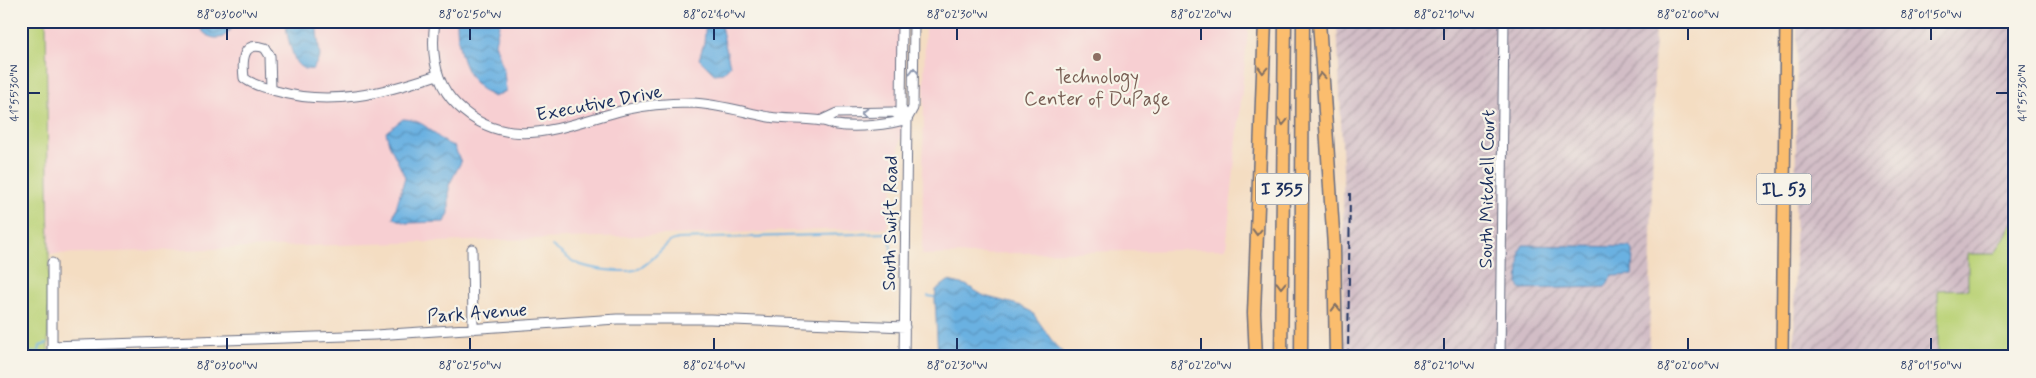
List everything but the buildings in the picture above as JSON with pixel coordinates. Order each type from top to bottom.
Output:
[{"type":"highway","points":[[1256,357],[1255,303],[1265,21]]},
{"type":"highway","name":"I 355","points":[[1281,357],[1285,21]]},
{"type":"highway","name":"I 355","points":[[1301,357],[1303,21]]},
{"type":"highway","points":[[1319,21],[1334,247],[1336,357]]},
{"type":"main road","name":"IL 53","points":[[1782,357],[1786,21]]},
{"type":"street","points":[[271,89],[270,56],[265,48],[257,45],[248,48],[243,56],[244,78],[252,84],[290,95],[356,97],[394,89],[437,75],[435,21]]},
{"type":"street","name":"South Swift Road","points":[[902,21],[901,108],[907,118]]},
{"type":"street","name":"South Swift Road","points":[[904,357],[907,118],[913,108],[914,21]]},
{"type":"street","name":"South Mitchell Court","points":[[1500,357],[1504,21]]},
{"type":"street","name":"Executive Drive","points":[[437,75],[451,99],[471,119],[488,128],[510,132],[556,129],[634,108],[680,103],[715,105],[789,119],[822,120],[837,125],[893,124],[907,118]]},
{"type":"street","points":[[472,250],[473,329]]},
{"type":"street","points":[[52,262],[52,357]]},
{"type":"street","name":"Park Avenue","points":[[52,346],[375,335],[592,320],[703,318],[905,327]]},
{"type":"shaded area","points":[[46,21],[905,21],[903,123],[887,228],[49,254]]},
{"type":"shaded area","points":[[925,21],[1249,21],[1226,249],[922,255]]},
{"type":"shaded area","points":[[1337,21],[1655,21],[1649,357],[1344,357],[1343,172]]},
{"type":"shaded area","points":[[1884,21],[2015,21],[2015,219],[1995,255],[1968,290],[1938,290],[1938,357],[1794,357],[1797,27],[1868,26]]},
{"type":"green space","points":[[21,21],[46,21],[49,254],[48,357],[21,357]]},
{"type":"green space","points":[[2015,219],[2015,357],[1938,357],[1938,290],[1968,289],[1968,254],[1995,254]]},
{"type":"water","points":[[195,21],[234,21],[235,25],[224,37],[214,38],[207,35]]},
{"type":"water","points":[[287,21],[316,22],[320,57],[313,69],[308,70],[296,62],[287,35]]},
{"type":"water","points":[[457,21],[500,21],[495,43],[504,71],[506,91],[494,97],[484,91],[470,75],[461,55]]},
{"type":"water","points":[[706,21],[720,21],[730,66],[723,73],[714,74],[699,59],[704,43]]},
{"type":"water","points":[[403,119],[412,120],[426,126],[441,139],[454,146],[461,162],[449,185],[449,213],[445,222],[406,223],[393,218],[405,177],[389,144],[386,132]]},
{"type":"water","points":[[1523,245],[1629,247],[1633,250],[1632,275],[1612,276],[1605,287],[1520,289],[1518,284],[1520,250]]},
{"type":"water","points":[[948,281],[966,285],[984,296],[1018,305],[1032,312],[1055,345],[1068,357],[938,357],[936,290]]},
{"type":"waterway","points":[[552,246],[580,265],[624,271],[642,267],[671,241],[678,239],[890,233],[892,269]]},
{"type":"waterway","points":[[928,296],[934,297]]},
{"type":"waterway","points":[[21,354],[39,352],[40,346],[46,344]]},
{"type":"railway","points":[[1348,357],[1350,189]]},
{"type":"place","name":"Technology Center of DuPage","points":[[1097,57]]}]
